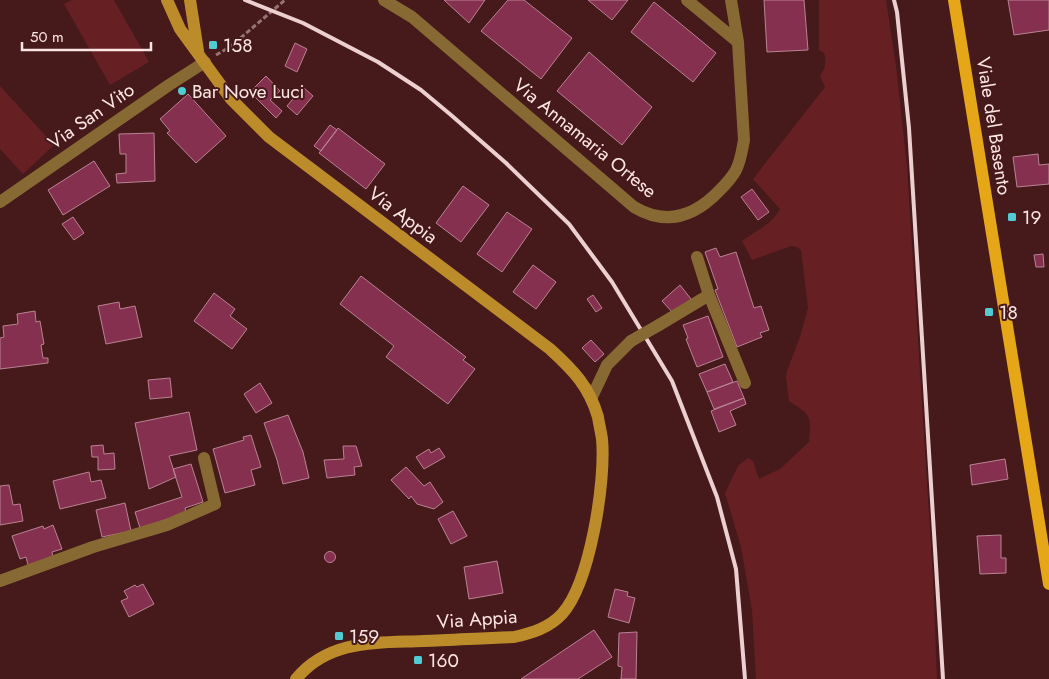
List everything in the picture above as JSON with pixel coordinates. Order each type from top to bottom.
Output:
[{"type":"main road","name":"Via Appia","points":[[167,0],[180,29],[231,98],[269,137],[550,349],[583,383],[598,416],[602,440],[602,468],[599,500],[591,541],[576,594],[570,605],[551,624],[529,634],[514,637],[358,644],[328,654],[301,673],[296,679]]},
{"type":"main road","name":"Via Appia","points":[[190,0],[202,58]]},
{"type":"main road","name":"Viale del Basento","points":[[954,0],[1049,584]]},
{"type":"street","name":"Via Annamaria Ortese","points":[[384,0],[412,17],[634,206],[643,212],[661,217],[681,216],[701,207],[717,194],[735,172],[742,154],[744,140],[738,42],[731,0]]},
{"type":"street","points":[[687,0],[738,42]]},
{"type":"street","name":"Via San Vito","points":[[0,202],[161,91],[202,58]]},
{"type":"street","points":[[697,257],[709,296],[746,383]]},
{"type":"street","points":[[591,399],[607,365],[630,341],[709,296]]},
{"type":"street","points":[[0,582],[93,547],[167,525],[215,504],[204,458]]},
{"type":"path","points":[[230,46],[285,0]]},
{"type":"shaded area","points":[[72,0],[114,0],[149,62],[110,85],[64,4]]},
{"type":"shaded area","points":[[819,0],[886,0],[896,66],[907,167],[933,578],[937,679],[756,679],[752,610],[741,547],[725,493],[738,466],[748,458],[753,461],[759,479],[780,469],[809,442],[810,421],[806,413],[789,401],[786,377],[808,308],[801,250],[791,246],[752,260],[742,241],[768,223],[780,209],[753,179],[825,87],[820,76],[824,68],[825,59],[824,53],[819,50]]},
{"type":"shaded area","points":[[0,86],[54,145],[23,174],[0,149]]},
{"type":"building","points":[[444,0],[485,0],[469,23]]},
{"type":"building","points":[[508,0],[524,0],[572,38],[541,79],[481,31]]},
{"type":"building","points":[[588,0],[628,0],[612,20]]},
{"type":"building","points":[[764,0],[804,0],[808,50],[767,52]]},
{"type":"building","points":[[1008,0],[1049,0],[1049,30],[1014,35]]},
{"type":"building","points":[[654,2],[716,53],[693,82],[631,32]]},
{"type":"building","points":[[295,43],[307,49],[297,72],[285,66]]},
{"type":"building","points":[[589,52],[652,107],[622,145],[557,91]]},
{"type":"building","points":[[266,76],[280,91],[270,100],[282,111],[276,118],[250,92]]},
{"type":"building","points":[[303,87],[313,96],[297,115],[287,106]]},
{"type":"building","points":[[188,94],[226,136],[196,163],[167,133],[170,131],[160,119]]},
{"type":"building","points":[[330,125],[337,130],[321,151],[314,146]]},
{"type":"building","points":[[338,128],[385,164],[366,189],[319,153]]},
{"type":"building","points":[[154,133],[155,181],[117,183],[116,174],[126,173],[126,154],[120,154],[119,134]]},
{"type":"building","points":[[1038,154],[1039,165],[1049,164],[1049,184],[1017,187],[1013,157]]},
{"type":"building","points":[[94,161],[110,186],[63,215],[48,190]]},
{"type":"building","points":[[463,186],[489,205],[461,242],[436,223]]},
{"type":"building","points":[[752,189],[769,212],[758,220],[741,197]]},
{"type":"building","points":[[507,212],[532,229],[502,272],[477,254]]},
{"type":"building","points":[[73,217],[84,233],[74,240],[62,224]]},
{"type":"building","points":[[716,248],[720,257],[736,252],[754,308],[761,306],[769,330],[760,333],[762,337],[737,347],[715,290],[718,289],[705,252]]},
{"type":"building","points":[[1043,254],[1044,267],[1036,267],[1034,255]]},
{"type":"building","points":[[533,265],[556,282],[536,309],[513,292]]},
{"type":"building","points":[[361,276],[466,357],[463,360],[475,369],[448,404],[386,357],[394,346],[340,304]]},
{"type":"building","points":[[680,285],[691,299],[674,314],[662,301]]},
{"type":"building","points":[[214,293],[235,309],[230,316],[247,329],[232,349],[194,321]]},
{"type":"building","points":[[593,295],[602,308],[596,312],[587,299]]},
{"type":"building","points":[[119,302],[120,309],[135,306],[142,337],[106,344],[98,306]]},
{"type":"building","points":[[35,311],[36,322],[40,321],[44,344],[41,345],[43,358],[48,358],[48,363],[0,369],[0,338],[4,337],[3,326],[18,324],[17,314]]},
{"type":"building","points":[[708,316],[723,357],[697,367],[686,339],[688,338],[683,325]]},
{"type":"building","points":[[591,340],[604,354],[595,362],[582,348]]},
{"type":"building","points":[[725,364],[733,382],[707,392],[699,374]]},
{"type":"building","points":[[170,378],[172,397],[150,399],[148,380]]},
{"type":"building","points":[[737,381],[744,398],[714,409],[707,392]]},
{"type":"building","points":[[260,383],[272,403],[256,413],[244,394]]},
{"type":"building","points":[[744,398],[746,404],[730,411],[736,425],[719,432],[711,411]]},
{"type":"building","points":[[189,412],[197,450],[169,456],[176,477],[149,489],[135,423]]},
{"type":"building","points":[[288,415],[303,452],[309,478],[283,484],[264,423]]},
{"type":"building","points":[[251,435],[261,467],[251,470],[255,485],[225,493],[213,449],[244,440],[243,437]]},
{"type":"building","points":[[103,445],[104,454],[114,453],[115,469],[98,470],[98,457],[92,457],[91,446]]},
{"type":"building","points":[[343,446],[356,446],[362,466],[354,467],[355,475],[327,478],[324,460],[344,459]]},
{"type":"building","points":[[439,448],[445,457],[424,469],[416,457],[429,449],[431,453]]},
{"type":"building","points":[[1005,459],[1008,479],[972,485],[970,465]]},
{"type":"building","points":[[191,464],[203,502],[185,508],[186,513],[140,528],[135,512],[182,497],[173,469]]},
{"type":"building","points":[[406,467],[424,486],[430,482],[443,502],[434,509],[417,504],[411,496],[409,499],[391,480]]},
{"type":"building","points":[[89,472],[91,482],[101,480],[106,498],[60,509],[53,481]]},
{"type":"building","points":[[9,485],[13,505],[20,504],[23,521],[0,525],[0,486]]},
{"type":"building","points":[[125,503],[131,531],[102,537],[96,510]]},
{"type":"building","points":[[453,511],[467,536],[451,544],[438,519]]},
{"type":"building","points":[[53,525],[62,549],[52,552],[53,557],[28,565],[26,557],[20,559],[12,536],[43,526],[44,529]]},
{"type":"building","points":[[1001,535],[1001,558],[1006,558],[1006,573],[980,574],[977,536]]},
{"type":"building","points":[[330,551],[336,557],[330,563],[324,557]]},
{"type":"building","points":[[497,561],[503,593],[469,599],[464,567]]},
{"type":"building","points":[[143,584],[154,604],[129,617],[121,601],[128,598],[124,591],[135,585],[137,587]]},
{"type":"building","points":[[615,589],[628,592],[627,596],[635,598],[629,623],[608,617]]},
{"type":"building","points":[[594,630],[612,657],[578,679],[521,679]]},
{"type":"building","points":[[637,632],[636,679],[621,679],[622,667],[618,666],[619,633]]},
{"type":"railway","points":[[245,0],[303,23],[378,62],[421,90],[506,163],[569,224],[612,282],[672,381],[717,497],[736,569],[745,679]]},
{"type":"railway","points":[[894,0],[897,12],[909,128],[943,679]]},
{"type":"place","name":"158","points":[[213,45]]},
{"type":"place","name":"Bar Nove Luci","points":[[182,91]]},
{"type":"place","name":"19","points":[[1012,217]]},
{"type":"place","name":"18","points":[[989,312]]},
{"type":"place","name":"159","points":[[339,636]]},
{"type":"place","name":"160","points":[[418,660]]}]
